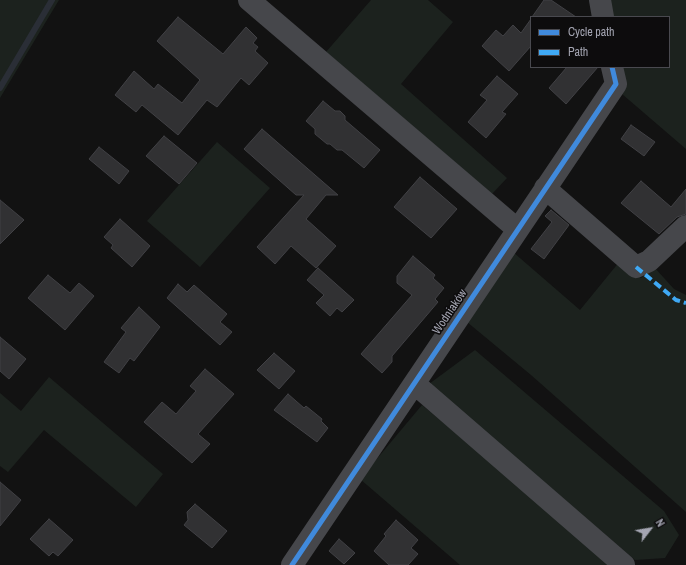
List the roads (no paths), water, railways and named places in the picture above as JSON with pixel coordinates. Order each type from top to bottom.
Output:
[{"type":"street","points":[[249,0],[517,229]]},
{"type":"street","points":[[600,0],[603,16]]},
{"type":"street","name":"Wodniaków","points":[[292,565],[616,84],[612,68]]},
{"type":"street","points":[[545,188],[636,266],[649,261],[686,226]]},
{"type":"street","points":[[415,384],[624,565]]},
{"type":"waterway","points":[[0,88],[52,0]]}]
